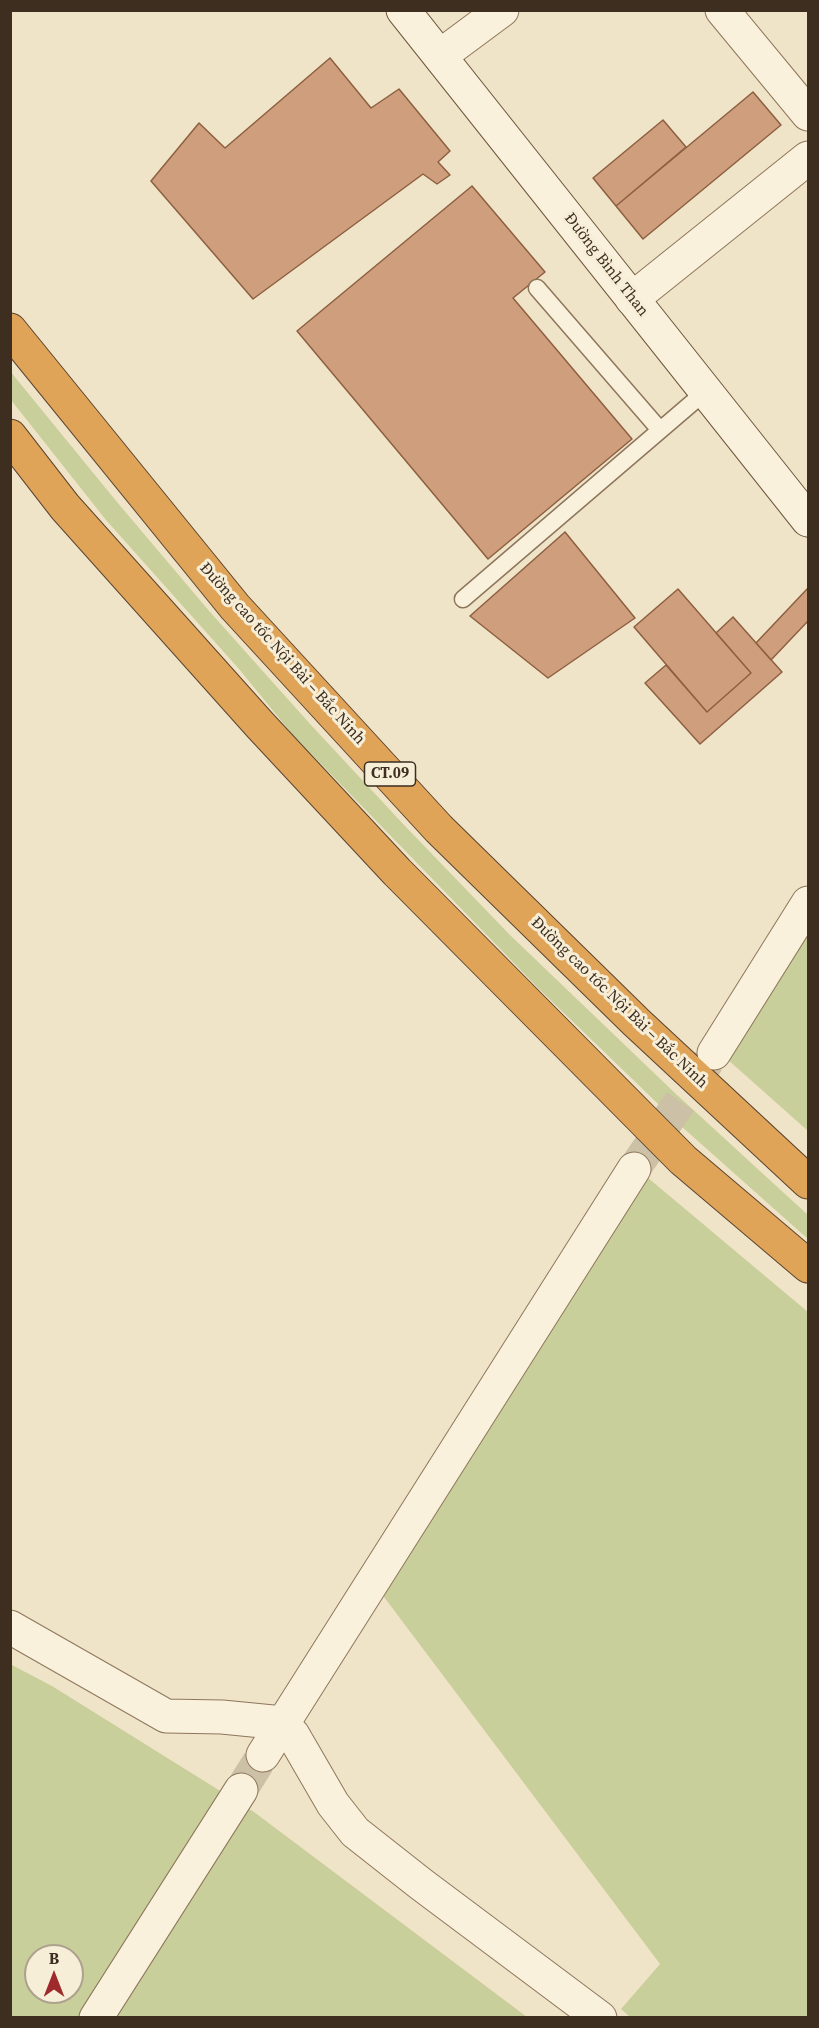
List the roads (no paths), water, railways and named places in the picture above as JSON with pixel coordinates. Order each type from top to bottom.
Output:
[{"type":"highway","name":"Đường cao tốc Nội Bài – Bắc Ninh","points":[[10,330],[235,607],[440,829],[636,1022],[808,1182]]},
{"type":"highway","points":[[10,436],[65,507],[260,725],[397,872],[683,1160],[808,1266]]},
{"type":"street","name":"Đường Bình Than","points":[[403,10],[808,520]]},
{"type":"street","points":[[440,56],[502,10]]},
{"type":"street","points":[[722,10],[808,114]]},
{"type":"street","points":[[632,299],[808,158]]},
{"type":"street","points":[[714,1053],[808,903]]},
{"type":"street","points":[[263,1755],[634,1169]]},
{"type":"street","points":[[10,1627],[166,1716],[222,1717],[283,1723],[293,1735],[333,1804],[355,1832],[600,2018]]},
{"type":"street","points":[[96,2018],[241,1790]]},
{"type":"lane","points":[[537,288],[660,430]]},
{"type":"lane","points":[[463,599],[705,391]]},
{"type":"tunnel","points":[[634,1169],[713,1054]]},
{"type":"tunnel","points":[[241,1790],[263,1755]]}]
